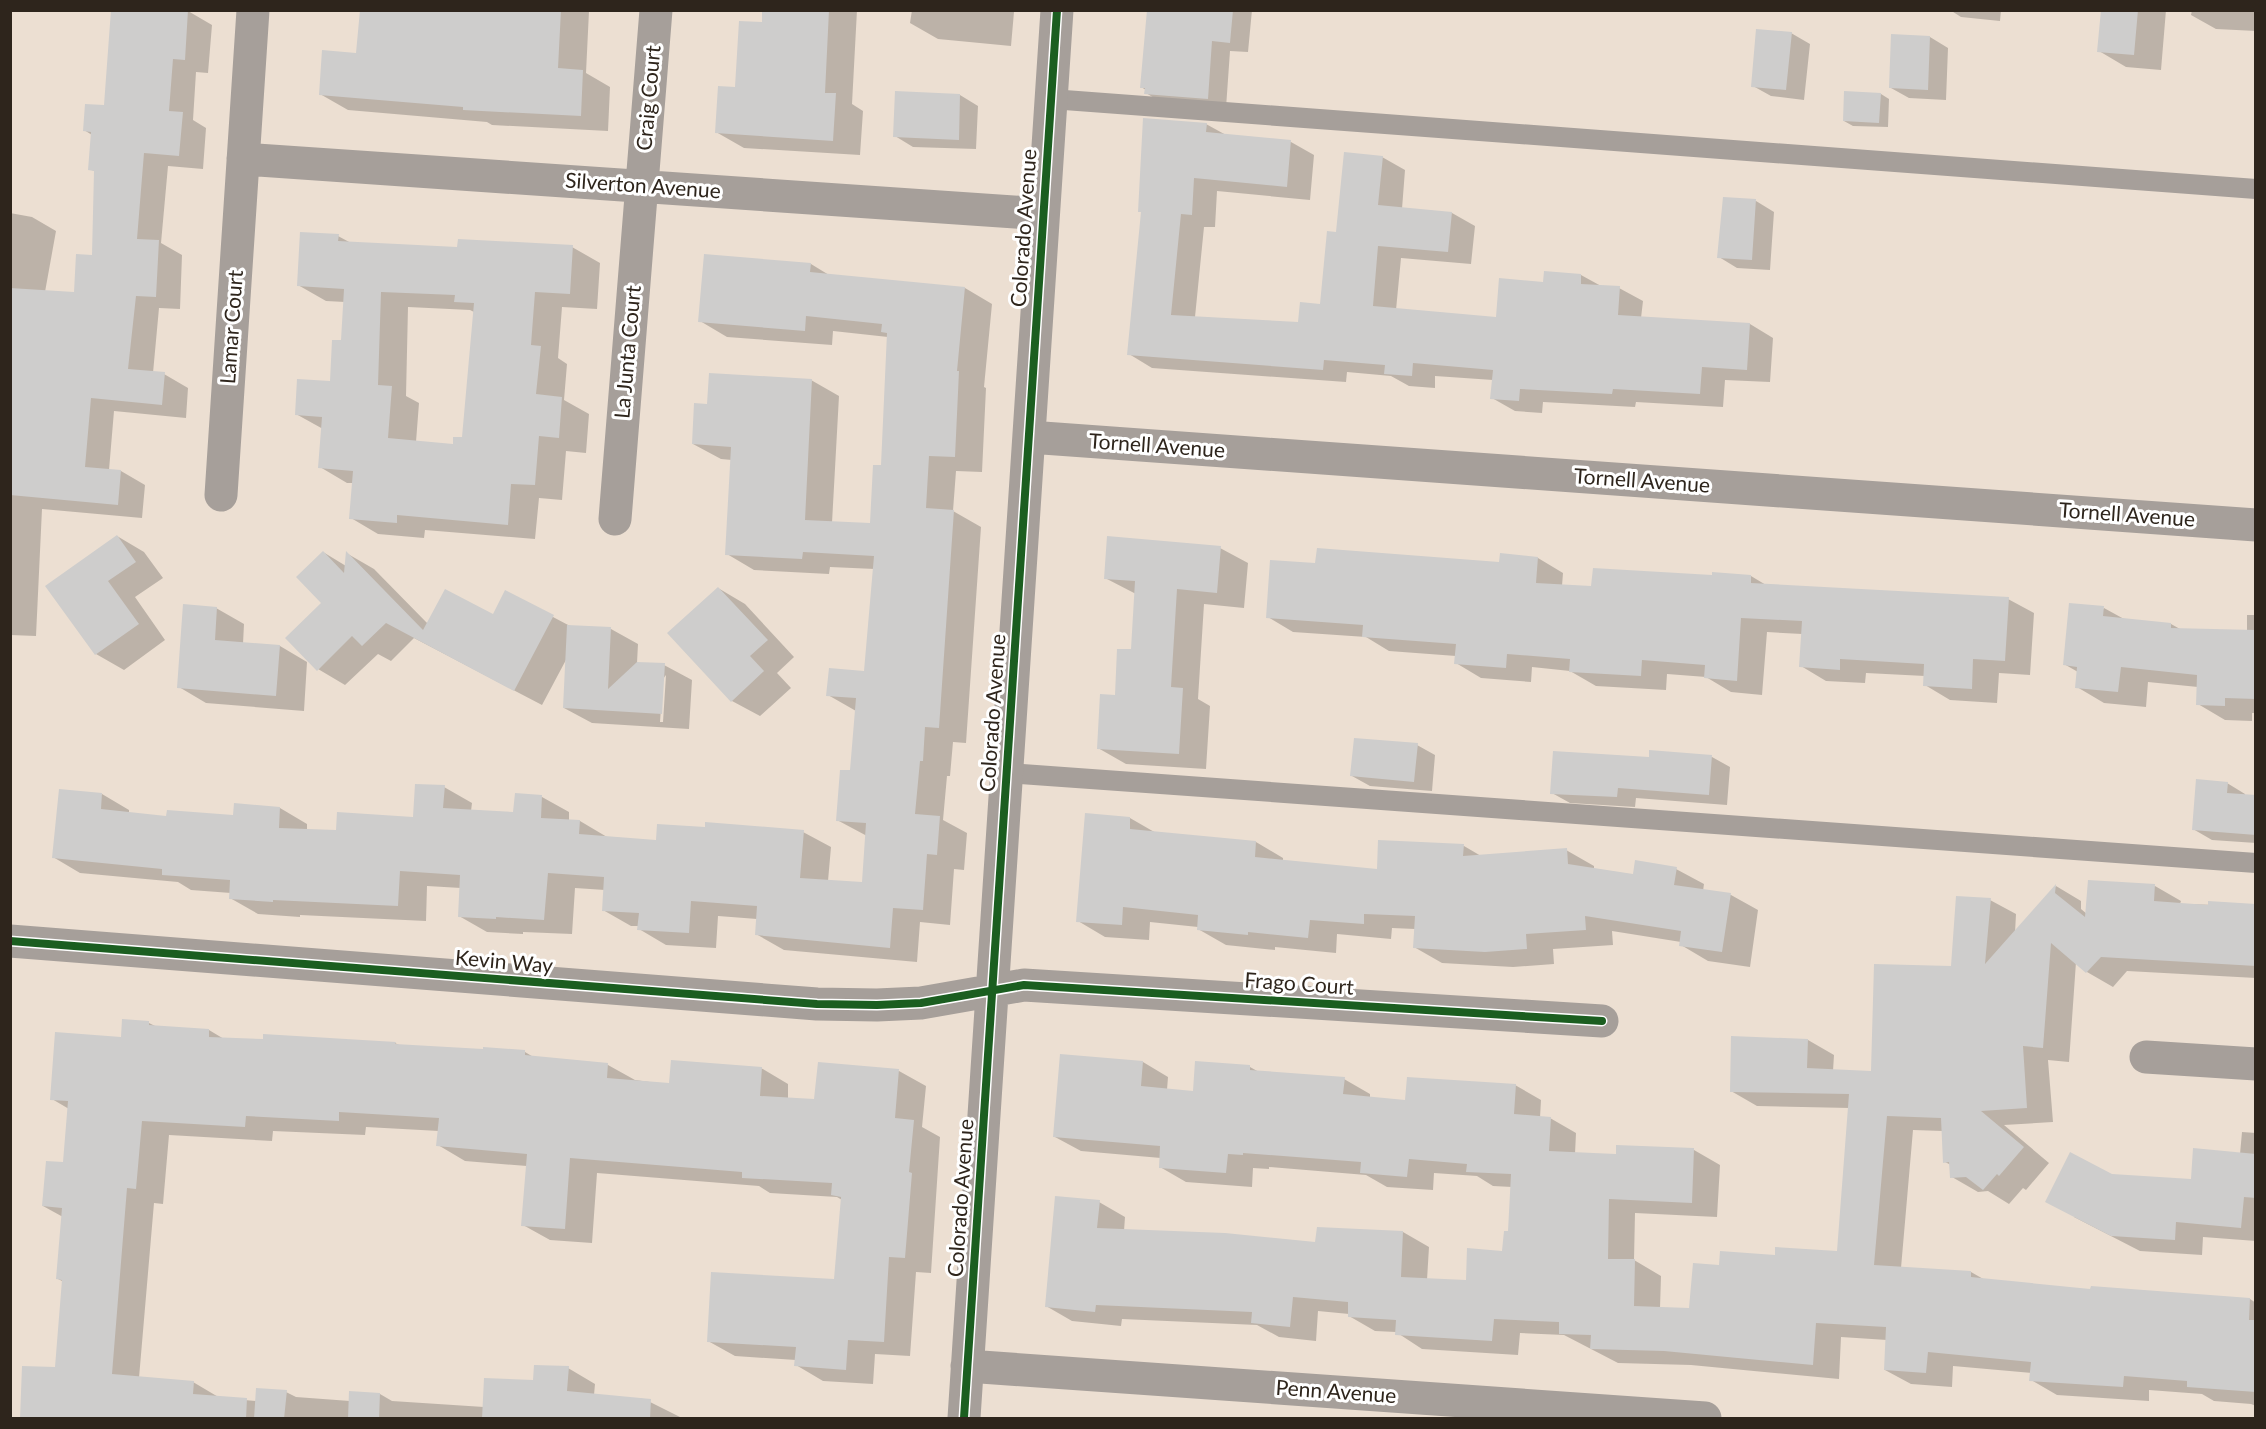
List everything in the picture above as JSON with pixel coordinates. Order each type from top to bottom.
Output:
[{"type":"street","name":"Lamar Court","points":[[221,495],[253,10]]},
{"type":"street","name":"Craig Court","points":[[642,186],[656,10]]},
{"type":"street","name":"Colorado Avenue","points":[[964,1419],[1057,10]]},
{"type":"street","name":"Silverton Avenue","points":[[243,159],[1043,214]]},
{"type":"street","name":"La Junta Court","points":[[615,519],[642,186]]},
{"type":"street","name":"Tornell Avenue","points":[[1029,437],[2256,525]]},
{"type":"street","name":"Kevin Way","points":[[10,941],[817,1004],[921,1003],[994,989]]},
{"type":"street","name":"Frago Court","points":[[994,989],[1024,985],[1602,1021]]},
{"type":"street","points":[[2146,1057],[2256,1064]]},
{"type":"street","name":"Penn Avenue","points":[[967,1366],[1705,1419]]},
{"type":"lane","points":[[1052,99],[2256,189]]},
{"type":"lane","points":[[1007,773],[2256,863]]},
{"type":"building","points":[[111,10],[188,10],[185,60],[173,59],[169,111],[183,112],[179,156],[144,153],[137,239],[159,240],[156,297],[136,296],[128,369],[165,372],[162,405],[91,398],[85,467],[121,470],[118,505],[10,495],[10,288],[74,292],[76,254],[92,255],[94,171],[88,170],[91,132],[83,131],[85,104],[104,105]]},
{"type":"building","points":[[360,10],[561,10],[558,68],[583,70],[581,116],[463,110],[463,107],[319,95],[322,50],[356,53]]},
{"type":"building","points":[[762,10],[829,10],[825,93],[836,93],[833,141],[715,133],[718,86],[735,87],[739,21],[762,22]]},
{"type":"building","points":[[1147,10],[1233,10],[1230,43],[1212,41],[1208,99],[1144,94],[1145,88],[1140,88]]},
{"type":"building","points":[[2101,10],[2138,10],[2134,55],[2097,52]]},
{"type":"building","points":[[1756,29],[1792,32],[1786,90],[1751,87]]},
{"type":"building","points":[[1891,34],[1930,36],[1928,90],[1889,88]]},
{"type":"building","points":[[895,91],[960,94],[959,140],[893,137]]},
{"type":"building","points":[[1844,91],[1881,93],[1879,123],[1843,121]]},
{"type":"building","points":[[1143,118],[1207,123],[1206,132],[1291,140],[1287,187],[1194,178],[1192,215],[1181,214],[1171,315],[1298,322],[1300,302],[1320,304],[1327,231],[1336,232],[1344,152],[1383,156],[1378,205],[1452,212],[1448,252],[1378,246],[1373,306],[1496,317],[1499,278],[1543,282],[1544,271],[1581,274],[1581,284],[1620,286],[1618,315],[1750,323],[1747,370],[1702,367],[1700,394],[1613,389],[1612,394],[1520,389],[1519,401],[1490,399],[1493,370],[1413,363],[1412,376],[1384,374],[1385,365],[1324,360],[1323,370],[1127,355],[1141,212],[1138,212]]},
{"type":"building","points":[[1723,197],[1756,199],[1752,260],[1717,258]]},
{"type":"building","points":[[300,232],[339,234],[338,241],[457,247],[458,239],[573,245],[570,294],[535,292],[531,345],[541,346],[536,394],[562,397],[559,438],[539,436],[535,485],[511,484],[508,525],[397,515],[397,523],[349,519],[353,471],[318,468],[322,417],[295,415],[297,379],[330,381],[332,340],[341,340],[344,289],[297,286]],"holes":[[[381,292],[455,295],[454,302],[474,303],[462,437],[453,437],[453,444],[388,438],[392,386],[378,385]]]},
{"type":"building","points":[[704,254],[811,263],[810,272],[965,287],[957,371],[959,371],[955,457],[929,456],[926,508],[954,510],[939,728],[925,727],[923,761],[920,761],[915,814],[940,816],[937,855],[927,854],[923,910],[893,908],[890,948],[755,935],[757,906],[691,901],[689,933],[637,930],[639,913],[602,911],[604,877],[548,873],[544,920],[496,917],[496,919],[458,917],[460,875],[400,871],[398,906],[273,900],[273,902],[229,899],[230,880],[162,875],[162,869],[52,858],[59,789],[102,793],[101,809],[166,816],[167,810],[233,815],[234,803],[280,807],[279,828],[336,830],[337,812],[413,817],[415,784],[445,785],[443,808],[513,812],[515,793],[542,795],[541,818],[580,820],[579,834],[656,840],[657,824],[705,827],[705,822],[804,830],[800,878],[862,882],[866,823],[836,821],[840,770],[850,770],[856,698],[826,696],[829,668],[864,671],[874,556],[803,552],[802,559],[725,555],[731,447],[692,444],[694,403],[707,404],[709,373],[812,379],[805,520],[870,523],[873,465],[881,465],[887,333],[881,332],[882,324],[806,316],[805,331],[698,322]]},
{"type":"building","points":[[117,535],[136,562],[108,581],[139,624],[95,655],[45,586]]},
{"type":"building","points":[[1107,536],[1221,546],[1217,593],[1177,589],[1171,687],[1183,688],[1179,754],[1097,749],[1100,694],[1115,695],[1117,649],[1131,649],[1135,581],[1104,579]]},
{"type":"building","points":[[1317,548],[1499,562],[1500,553],[1538,557],[1536,583],[1591,586],[1593,568],[1712,575],[1712,572],[1751,575],[1751,583],[2009,597],[2005,661],[1973,659],[1972,689],[1923,686],[1924,664],[1840,659],[1840,670],[1799,667],[1802,621],[1741,618],[1737,681],[1704,678],[1705,665],[1642,660],[1641,676],[1569,672],[1570,659],[1507,654],[1506,668],[1454,664],[1456,644],[1362,637],[1363,625],[1266,618],[1270,560],[1315,563]]},
{"type":"building","points":[[323,551],[344,573],[346,551],[423,630],[445,589],[493,614],[505,590],[554,615],[514,691],[386,623],[362,646],[352,636],[317,671],[285,638],[321,603],[296,577]]},
{"type":"building","points":[[718,587],[768,640],[750,656],[764,671],[731,702],[667,633]]},
{"type":"building","points":[[2069,603],[2104,606],[2103,616],[2171,623],[2171,628],[2256,630],[2256,699],[2225,698],[2225,706],[2196,705],[2197,675],[2121,667],[2118,692],[2075,688],[2077,667],[2063,665]]},
{"type":"building","points":[[183,604],[217,607],[215,640],[280,645],[276,696],[177,688]]},
{"type":"building","points":[[567,625],[611,627],[608,689],[637,662],[665,663],[662,714],[563,708]]},
{"type":"building","points":[[1354,738],[1418,743],[1414,782],[1350,776]]},
{"type":"building","points":[[1649,750],[1712,755],[1709,795],[1618,788],[1617,797],[1550,794],[1553,751],[1649,757]]},
{"type":"building","points":[[2196,779],[2228,782],[2227,793],[2256,795],[2256,835],[2192,830]]},
{"type":"building","points":[[1085,813],[1130,817],[1130,829],[1256,841],[1255,857],[1377,869],[1378,840],[1464,844],[1463,856],[1567,848],[1568,864],[1633,874],[1635,860],[1677,867],[1674,885],[1731,893],[1722,952],[1679,946],[1681,931],[1585,916],[1586,930],[1526,934],[1527,949],[1485,952],[1413,948],[1415,916],[1364,914],[1364,924],[1310,920],[1308,938],[1197,930],[1198,915],[1123,907],[1122,925],[1076,922]]},
{"type":"building","points":[[2088,880],[2155,884],[2154,901],[2208,905],[2208,901],[2256,904],[2256,966],[2101,957],[2086,973],[2051,943],[2043,1048],[2023,1046],[2027,1108],[1981,1111],[2024,1147],[1999,1176],[1997,1174],[1983,1190],[1966,1177],[1950,1178],[1949,1162],[1943,1163],[1941,1118],[1887,1116],[1874,1265],[1971,1271],[1971,1277],[2090,1289],[2091,1286],[2250,1298],[2249,1320],[2256,1320],[2256,1392],[2187,1387],[2187,1381],[2124,1376],[2123,1387],[2029,1381],[2031,1362],[1928,1352],[1926,1373],[1884,1370],[1886,1327],[1816,1323],[1813,1365],[1664,1351],[1590,1349],[1591,1335],[1559,1334],[1559,1322],[1494,1319],[1492,1341],[1395,1335],[1396,1320],[1348,1317],[1348,1302],[1293,1297],[1290,1327],[1251,1323],[1252,1312],[1096,1305],[1095,1312],[1045,1307],[1055,1196],[1100,1200],[1097,1228],[1225,1233],[1315,1242],[1317,1227],[1403,1231],[1401,1277],[1466,1280],[1467,1248],[1502,1251],[1504,1231],[1508,1231],[1511,1174],[1466,1172],[1467,1164],[1409,1159],[1407,1177],[1360,1173],[1361,1162],[1243,1153],[1243,1155],[1228,1154],[1226,1173],[1159,1168],[1160,1146],[1053,1137],[1060,1054],[1143,1061],[1141,1086],[1193,1091],[1195,1061],[1250,1065],[1250,1070],[1345,1077],[1343,1094],[1405,1100],[1407,1077],[1516,1084],[1514,1114],[1551,1117],[1549,1151],[1616,1154],[1616,1145],[1694,1148],[1692,1203],[1609,1199],[1608,1259],[1635,1259],[1634,1306],[1689,1308],[1693,1263],[1719,1265],[1720,1251],[1775,1255],[1775,1247],[1837,1251],[1849,1094],[1730,1092],[1731,1036],[1808,1039],[1807,1068],[1871,1071],[1874,964],[1951,966],[1956,896],[1991,898],[1985,964],[2056,884],[2055,893],[2085,917]]},
{"type":"building","points":[[122,1019],[149,1021],[149,1025],[209,1029],[209,1037],[263,1039],[263,1034],[396,1042],[395,1044],[525,1050],[525,1055],[608,1063],[607,1078],[669,1083],[671,1060],[762,1067],[760,1096],[814,1099],[818,1062],[899,1069],[895,1118],[914,1120],[909,1172],[912,1173],[905,1258],[889,1257],[884,1342],[848,1340],[846,1370],[794,1366],[796,1347],[707,1342],[711,1272],[834,1279],[841,1197],[831,1195],[832,1183],[742,1178],[742,1172],[570,1158],[565,1229],[521,1226],[527,1154],[436,1146],[439,1118],[339,1112],[339,1121],[246,1116],[245,1127],[142,1121],[136,1189],[127,1188],[112,1374],[194,1381],[193,1394],[247,1398],[246,1419],[20,1419],[22,1366],[55,1367],[62,1280],[56,1279],[62,1208],[42,1206],[46,1161],[63,1162],[68,1101],[50,1100],[55,1032],[121,1037]]},
{"type":"building","points":[[2193,1148],[2256,1154],[2256,1198],[2244,1197],[2241,1228],[2176,1222],[2175,1240],[2111,1236],[2045,1202],[2070,1152],[2112,1174],[2191,1179]]},
{"type":"building","points":[[534,1365],[569,1366],[567,1391],[651,1399],[650,1419],[482,1419],[484,1378],[533,1380]]},
{"type":"building","points":[[256,1388],[287,1390],[284,1419],[254,1419]]},
{"type":"building","points":[[349,1391],[380,1393],[379,1419],[348,1419]]},
{"type":"cycle path","points":[[964,1418],[1057,10]]},
{"type":"cycle path","points":[[10,941],[817,1004],[921,1003],[1024,985],[1602,1021]]}]
